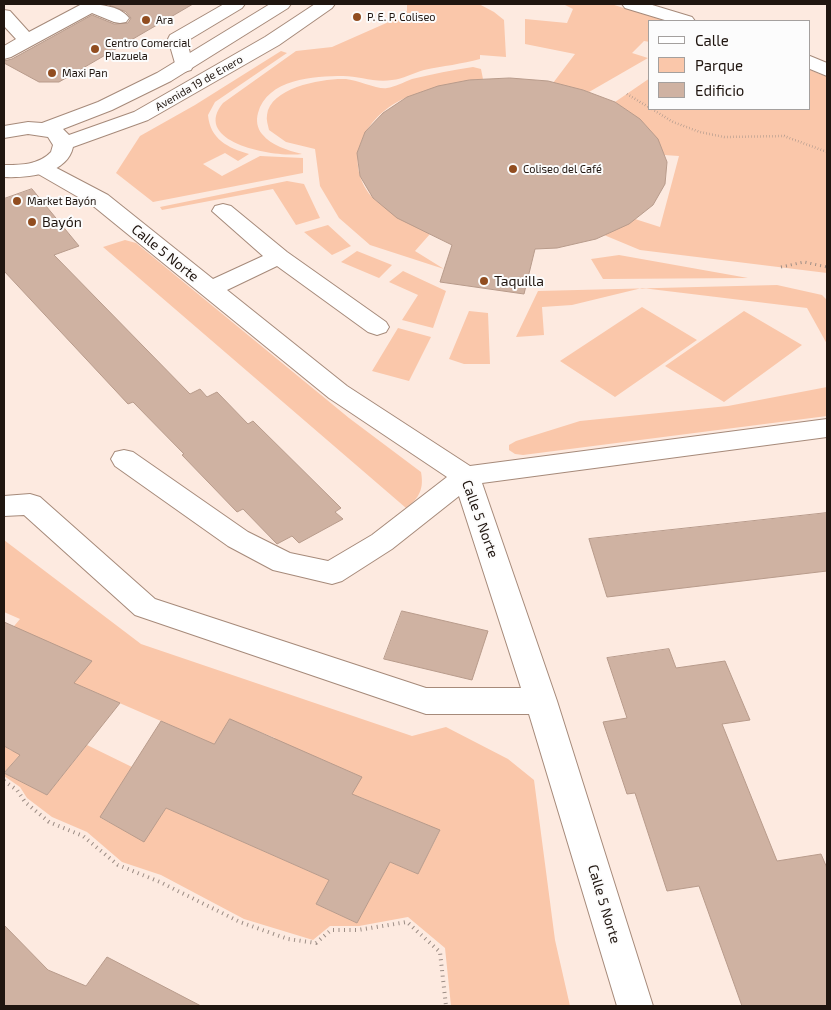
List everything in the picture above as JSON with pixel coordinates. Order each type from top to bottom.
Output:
[{"type":"street","points":[[184,66],[178,39],[236,4]]},
{"type":"street","name":"Avenida 19 de Enero","points":[[45,129],[105,106],[184,66],[282,4]]},
{"type":"street","name":"Avenida 19 de Enero","points":[[63,144],[141,116],[272,41],[326,4]]},
{"type":"street","points":[[631,4],[683,20]]},
{"type":"street","points":[[4,15],[14,47],[92,5],[120,18]]},
{"type":"street","points":[[811,62],[827,70]]},
{"type":"street","points":[[4,132],[24,128],[45,129],[56,134],[63,144],[62,151],[57,157],[40,167],[28,171],[4,171]]},
{"type":"street","name":"Calle 5 Norte","points":[[40,167],[100,200],[338,392],[466,476],[541,701],[636,1006]]},
{"type":"street","points":[[223,211],[279,257],[377,328]]},
{"type":"street","points":[[211,289],[279,257]]},
{"type":"street","points":[[124,459],[238,539],[283,562],[332,573],[382,542],[466,476],[827,428]]},
{"type":"street","points":[[4,506],[30,504],[145,607],[426,701],[541,701]]},
{"type":"path","points":[[626,94],[648,106]]},
{"type":"path","points":[[654,110],[673,122],[700,132],[724,137],[784,136],[827,152]]},
{"type":"path","points":[[780,267],[792,262],[809,262],[827,267]]},
{"type":"path","points":[[4,780],[17,790],[25,802],[49,822],[83,836],[118,865],[160,882],[240,922],[280,936],[316,944],[331,930],[358,930],[407,922],[440,952],[446,1006]]},
{"type":"green space","points":[[407,4],[479,4],[494,12],[504,20],[506,57],[480,55],[480,59],[424,70],[392,80],[379,81],[349,76],[331,76],[306,79],[281,86],[263,102],[257,116],[258,127],[260,132],[270,142],[302,154],[274,153],[240,145],[227,138],[218,128],[216,117],[223,103],[296,51],[332,47],[400,17],[407,11]]},
{"type":"green space","points":[[563,4],[611,4],[663,20],[648,20],[648,42],[644,41],[632,53],[648,58],[589,92],[553,83],[575,54],[525,44],[525,19],[567,23],[573,9]]},
{"type":"green space","points":[[281,51],[287,53],[215,102],[208,115],[212,130],[221,141],[234,149],[249,154],[238,161],[225,153],[203,164],[222,176],[260,156],[303,158],[303,173],[153,202],[116,173],[140,136],[195,105]]},
{"type":"green space","points":[[473,67],[481,69],[483,79],[435,88],[393,104],[370,126],[363,139],[359,153],[358,168],[363,182],[372,197],[390,211],[430,234],[415,251],[444,269],[370,245],[339,218],[320,186],[315,149],[286,142],[269,130],[267,117],[270,105],[278,97],[299,86],[325,80],[346,79],[379,88],[387,88],[412,79]]},
{"type":"green space","points":[[811,70],[827,77],[827,273],[640,250],[604,235],[635,219],[660,227],[679,156],[664,155],[655,138],[644,124],[615,102],[648,79],[648,110],[811,110]]},
{"type":"green space","points":[[287,181],[304,184],[320,218],[296,225],[273,189],[162,210],[160,207]]},
{"type":"green space","points":[[328,225],[351,246],[332,255],[304,232]]},
{"type":"green space","points":[[125,240],[136,243],[349,418],[421,472],[421,488],[415,500],[406,508],[103,247]]},
{"type":"green space","points":[[357,251],[392,265],[379,278],[341,262]]},
{"type":"green space","points":[[619,255],[748,278],[603,279],[591,259]]},
{"type":"green space","points":[[403,271],[446,291],[433,328],[402,320],[418,295],[389,282]]},
{"type":"green space","points":[[777,285],[822,295],[827,300],[827,344],[807,308],[645,288]]},
{"type":"green space","points":[[640,288],[572,305],[542,307],[544,335],[516,337],[538,291]]},
{"type":"green space","points":[[642,307],[697,340],[615,397],[560,361]]},
{"type":"green space","points":[[469,311],[488,313],[490,364],[464,364],[449,359]]},
{"type":"green space","points":[[744,311],[802,345],[724,402],[665,366]]},
{"type":"green space","points":[[398,328],[431,337],[409,381],[372,371]]},
{"type":"green space","points":[[827,387],[827,416],[523,455],[515,454],[509,450],[509,445],[516,441],[580,421],[728,406]]},
{"type":"green space","points":[[4,540],[141,644],[412,736],[446,727],[508,759],[534,780],[555,940],[570,1006],[451,1006],[445,948],[408,917],[359,926],[330,926],[313,940],[244,919],[161,875],[122,862],[87,832],[52,817],[27,798],[20,787],[4,776],[4,773],[47,795],[87,745],[132,767],[101,818],[144,841],[166,808],[329,880],[316,904],[357,923],[390,862],[418,874],[440,831],[360,797],[344,809],[361,777],[316,757],[251,776],[275,738],[230,720],[205,757],[207,741],[78,685],[13,678],[4,674],[4,638],[20,619],[4,612]]},
{"type":"green space","points":[[27,733],[34,738],[4,773],[4,746],[12,751]]},
{"type":"building","points":[[107,4],[193,4],[59,82],[39,82],[4,63],[4,61],[12,59],[92,15],[114,24],[128,23],[131,18],[126,12]]},
{"type":"building","name":"Coliseo del Café","points":[[510,78],[548,81],[583,90],[615,102],[640,119],[658,139],[667,162],[665,184],[653,205],[629,224],[596,239],[557,248],[535,249],[524,294],[440,282],[452,245],[397,218],[373,198],[360,176],[357,153],[365,132],[383,113],[407,97],[438,86],[469,80]]},
{"type":"building","points":[[32,189],[79,246],[54,255],[190,394],[200,389],[207,397],[217,392],[248,424],[253,421],[341,508],[335,512],[343,519],[299,543],[292,536],[277,544],[243,509],[237,512],[133,402],[128,404],[4,271],[4,199]]},
{"type":"building","points":[[827,513],[827,571],[607,597],[589,539]]},
{"type":"building","points":[[402,611],[488,631],[472,680],[384,659]]},
{"type":"building","points":[[4,622],[92,661],[74,683],[120,703],[47,795],[4,773],[20,755],[4,746]]},
{"type":"building","points":[[669,649],[676,668],[725,661],[750,720],[722,724],[777,861],[821,854],[827,868],[827,1006],[742,1006],[699,886],[667,891],[635,793],[627,794],[603,722],[627,718],[607,658]]},
{"type":"building","points":[[230,719],[362,777],[352,794],[440,830],[418,874],[390,862],[357,923],[316,904],[329,880],[166,808],[144,842],[100,817],[161,721],[214,744]]},
{"type":"building","points":[[4,925],[48,970],[86,986],[107,957],[201,1006],[4,1006]]},
{"type":"place","name":"P. E. P. Coliseo","points":[[357,17]]},
{"type":"place","name":"Ara","points":[[146,20]]},
{"type":"place","name":"Centro Comercial Plazuela","points":[[95,49]]},
{"type":"place","name":"Maxi Pan","points":[[52,73]]},
{"type":"place","name":"Coliseo del Café","points":[[513,169]]},
{"type":"place","name":"Market Bayón","points":[[17,201]]},
{"type":"place","name":"Bayón","points":[[32,222]]},
{"type":"place","name":"Taquilla","points":[[484,281]]}]
